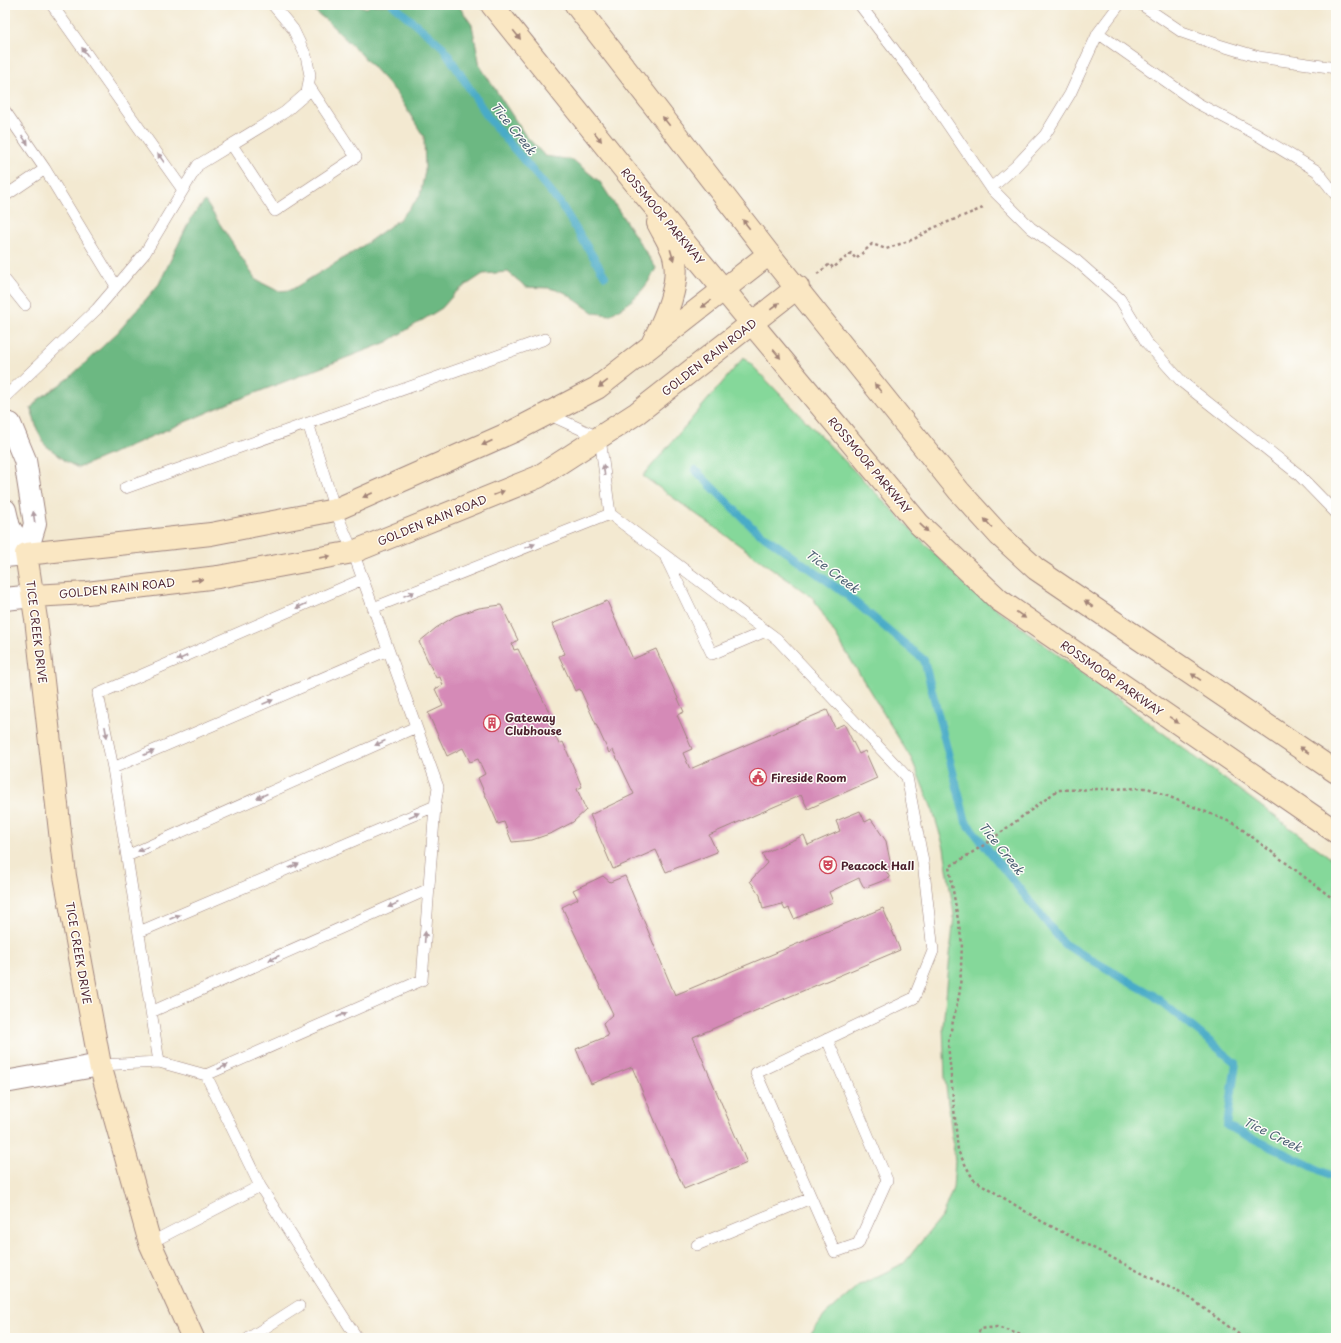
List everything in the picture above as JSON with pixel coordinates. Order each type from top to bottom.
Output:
[{"type":"street","name":"ROSSMOOR PARKWAY","points":[[492,5],[644,194],[725,289],[919,524],[999,600],[1336,832]]},
{"type":"street","points":[[576,5],[769,254],[798,287],[960,490],[1000,536],[1036,569],[1336,772]]},
{"type":"street","points":[[644,194],[674,256],[675,284],[667,316],[649,348]]},
{"type":"street","points":[[16,555],[211,534],[335,510],[514,432],[597,388],[769,254]]},
{"type":"street","name":"GOLDEN RAIN ROAD","points":[[5,599],[87,593],[218,577],[353,552],[538,477],[600,438],[637,412],[753,324],[798,287]]},
{"type":"street","name":"TICE CREEK DRIVE","points":[[5,423],[10,424],[25,460],[35,524],[16,555]]},
{"type":"street","name":"TICE CREEK DRIVE","points":[[5,510],[16,555],[33,596],[65,876],[100,1065],[150,1243],[193,1338]]},
{"type":"street","points":[[5,1082],[100,1065]]},
{"type":"lane","points":[[52,5],[183,190]]},
{"type":"lane","points":[[5,397],[97,309],[145,253],[198,165],[285,112],[307,93],[310,75],[306,56],[294,29],[273,5]]},
{"type":"lane","points":[[860,5],[921,85],[991,188],[1031,228],[1077,261],[1120,299],[1146,342],[1182,382],[1298,474],[1336,513]]},
{"type":"lane","points":[[991,188],[1015,167],[1045,135],[1070,94],[1098,32],[1120,5]]},
{"type":"lane","points":[[1142,5],[1182,32],[1219,45],[1259,57],[1336,68]]},
{"type":"lane","points":[[1098,32],[1197,103],[1254,133],[1317,171],[1336,195]]},
{"type":"lane","points":[[232,145],[275,211],[356,157],[309,86]]},
{"type":"lane","points":[[5,111],[45,169],[116,286]]},
{"type":"lane","points":[[5,196],[45,169]]},
{"type":"lane","points":[[5,280],[25,305]]},
{"type":"lane","points":[[125,488],[545,339]]},
{"type":"lane","points":[[548,414],[600,438],[610,514],[777,639],[907,777],[923,862],[933,951],[914,998],[756,1073],[835,1252],[858,1244],[887,1180],[827,1040]]},
{"type":"lane","points":[[100,1065],[159,1062],[206,1075],[422,980],[435,806],[438,787],[353,552],[335,510],[308,423]]},
{"type":"lane","points":[[373,608],[610,514]]},
{"type":"lane","points":[[665,556],[712,654],[766,631]]},
{"type":"lane","points":[[159,1062],[113,768],[98,694],[363,579]]},
{"type":"lane","points":[[113,768],[388,650]]},
{"type":"lane","points":[[127,856],[416,727]]},
{"type":"lane","points":[[139,932],[435,806]]},
{"type":"lane","points":[[152,1012],[429,889]]},
{"type":"lane","points":[[206,1075],[260,1186],[357,1338]]},
{"type":"lane","points":[[150,1243],[260,1186]]},
{"type":"lane","points":[[697,1245],[812,1198]]},
{"type":"lane","points":[[249,1338],[299,1306]]},
{"type":"path","points":[[816,276],[830,264],[833,268],[851,253],[856,259],[872,244],[886,249],[914,239],[933,228],[979,209]]},
{"type":"path","points":[[1244,1338],[1190,1298],[1041,1221],[973,1179],[958,1152],[948,1042],[960,991],[962,943],[949,867],[984,845],[1058,790],[1148,788],[1235,824],[1336,901]]},
{"type":"path","points":[[977,1338],[980,1329],[997,1327],[1030,1338]]},
{"type":"green space","points":[[307,5],[357,5],[367,8],[370,5],[458,5],[472,25],[480,66],[525,135],[545,156],[573,160],[600,182],[656,268],[647,284],[637,296],[610,315],[594,313],[564,292],[549,288],[526,287],[508,272],[483,274],[456,292],[442,308],[387,342],[227,404],[78,468],[67,462],[44,444],[37,429],[31,408],[39,399],[68,379],[118,332],[159,284],[191,218],[205,201],[256,280],[278,291],[291,290],[357,250],[400,219],[420,196],[425,171],[424,137],[396,92],[360,53],[327,21]]},
{"type":"green space","points":[[744,357],[967,587],[1336,862],[1336,1338],[808,1338],[825,1315],[860,1285],[904,1263],[942,1216],[953,1188],[955,1161],[945,1078],[943,1026],[954,915],[944,848],[933,811],[912,760],[813,598],[643,476]]},
{"type":"building","points":[[607,601],[633,659],[656,649],[684,712],[677,715],[692,749],[683,753],[690,769],[827,710],[835,728],[844,724],[859,754],[865,751],[877,778],[808,809],[801,795],[709,835],[717,852],[666,872],[656,850],[613,869],[590,815],[634,794],[613,750],[609,753],[580,689],[575,691],[559,656],[565,654],[552,624]]},
{"type":"building","name":"Gateway Clubhouse","points":[[501,605],[518,640],[512,644],[514,650],[518,649],[554,722],[549,724],[559,744],[563,742],[582,787],[577,789],[586,810],[573,822],[552,833],[532,840],[512,842],[504,822],[498,824],[478,778],[485,774],[478,759],[470,762],[463,748],[447,756],[428,713],[443,706],[435,689],[443,685],[440,677],[436,678],[419,642],[436,628],[455,616],[479,608]]},
{"type":"building","name":"Peacock Hall","points":[[860,811],[865,822],[871,819],[886,841],[891,866],[885,869],[890,878],[864,888],[859,878],[829,892],[833,902],[794,919],[789,908],[785,910],[782,904],[763,909],[760,895],[750,881],[767,863],[762,854],[804,835],[808,845],[840,831],[836,821]]},
{"type":"building","points":[[603,876],[610,882],[625,876],[675,995],[883,908],[900,950],[693,1037],[747,1163],[684,1189],[632,1067],[591,1084],[576,1049],[608,1036],[603,1023],[613,1014],[562,907],[578,899],[573,890]]},
{"type":"waterway","name":"Tice Creek","points":[[393,5],[443,47],[489,119],[560,203],[605,276]]},
{"type":"waterway","name":"Tice Creek","points":[[695,470],[753,528],[843,592],[924,660],[966,822],[1064,944],[1153,995],[1236,1063],[1227,1126],[1336,1178]]},
{"type":"place","name":"Gateway Clubhouse","points":[[492,723]]},
{"type":"place","name":"Fireside Room","points":[[758,777]]},
{"type":"place","name":"Peacock Hall","points":[[828,865]]}]
